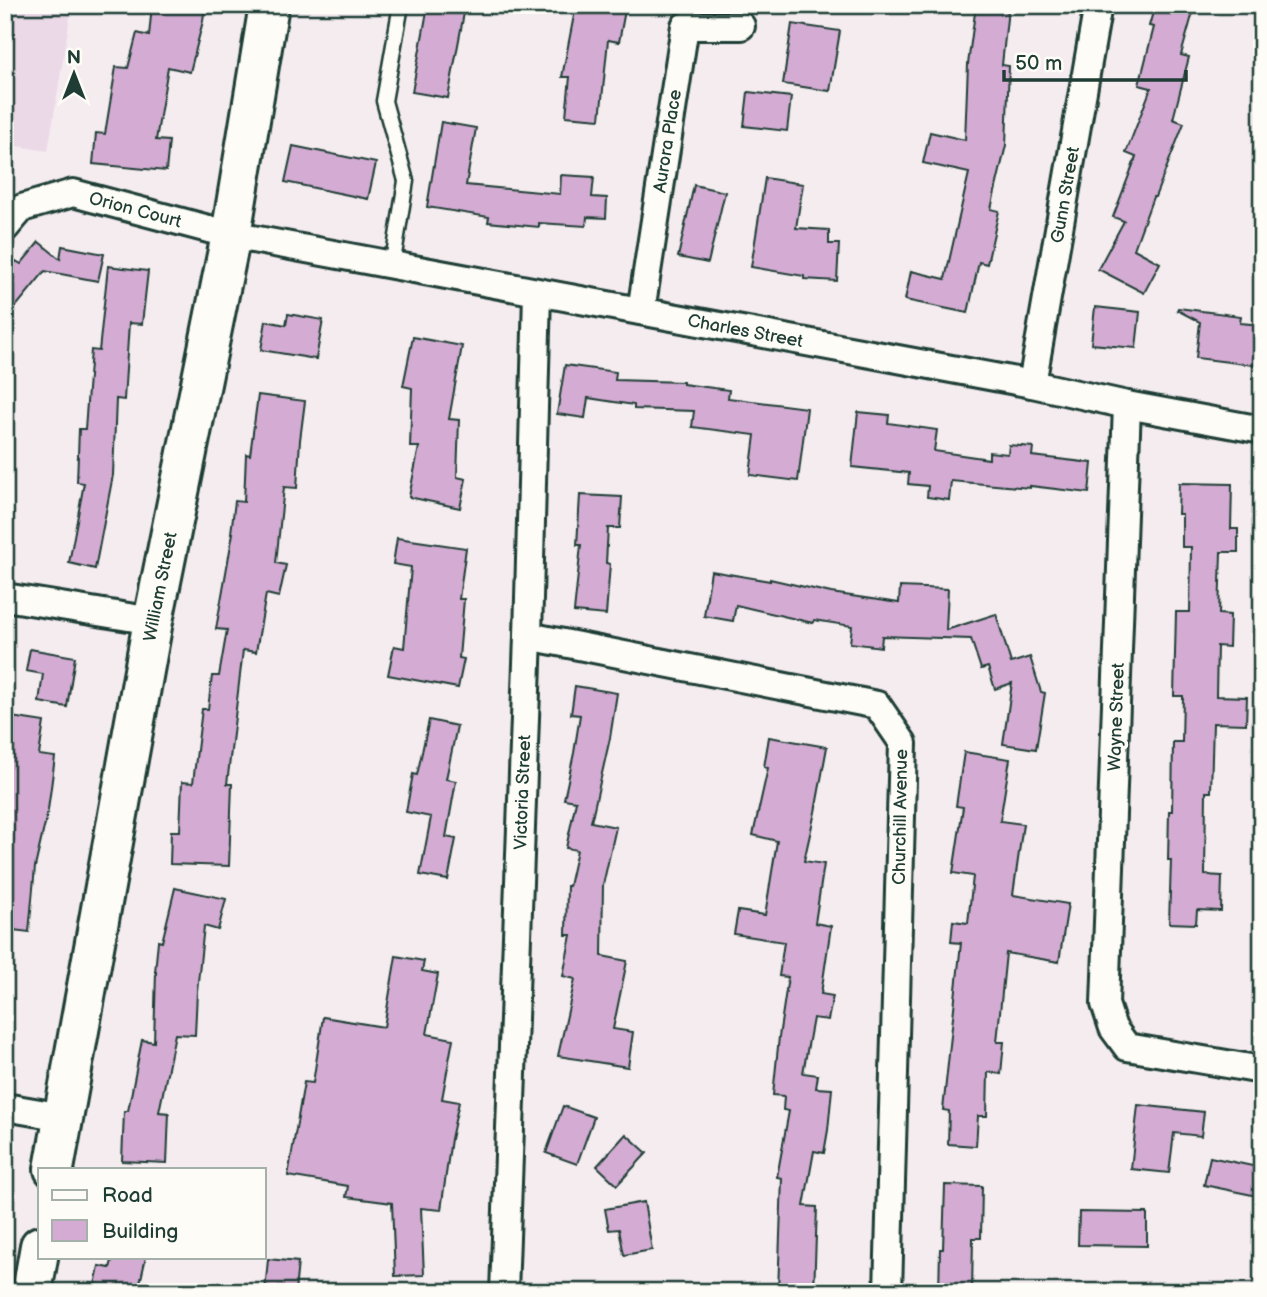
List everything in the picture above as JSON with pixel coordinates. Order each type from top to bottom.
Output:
[{"type":"main road","name":"William Street","points":[[54,1168],[153,621],[231,235],[270,5]]},
{"type":"main road","points":[[32,1292],[38,1258]]},
{"type":"street","name":"Gunn Street","points":[[1032,384],[1098,5]]},
{"type":"street","name":"Aurora Place","points":[[641,311],[685,26],[741,26]]},
{"type":"street","name":"Orion Court","points":[[5,228],[22,208],[73,193],[231,235]]},
{"type":"street","name":"Charles Street","points":[[231,235],[1032,384],[1262,430]]},
{"type":"street","name":"Victoria Street","points":[[504,1292],[528,636],[537,292]]},
{"type":"street","name":"Wayne Street","points":[[1127,405],[1105,1004],[1113,1028],[1127,1047],[1262,1070]]},
{"type":"street","points":[[5,597],[153,621]]},
{"type":"street","name":"Churchill Avenue","points":[[528,636],[877,705],[904,743],[888,1292]]},
{"type":"street","points":[[5,1107],[64,1117]]},
{"type":"lane","points":[[392,267],[406,181],[384,101],[401,5]]},
{"type":"shaded area","points":[[5,5],[72,5],[48,151],[5,144]]},
{"type":"building","points":[[152,5],[205,5],[190,72],[168,67],[156,140],[169,141],[166,171],[93,164],[96,133],[105,134],[116,67],[128,68],[137,33],[149,36]]},
{"type":"building","points":[[576,5],[626,5],[619,42],[608,40],[600,119],[566,116],[570,77],[562,77]]},
{"type":"building","points":[[976,5],[1008,9],[1002,65],[1009,66],[1006,145],[991,209],[999,211],[987,264],[979,262],[968,313],[905,300],[911,271],[945,279],[969,173],[923,163],[930,132],[965,140],[968,64]]},
{"type":"building","points":[[1155,5],[1195,5],[1181,55],[1189,57],[1173,119],[1184,123],[1134,249],[1160,263],[1144,293],[1098,269],[1124,221],[1113,217],[1136,157],[1126,153],[1151,88],[1139,85],[1154,27],[1149,26]]},
{"type":"building","points":[[428,6],[464,13],[448,98],[412,92]]},
{"type":"building","points":[[792,24],[840,31],[830,91],[783,84]]},
{"type":"building","points":[[748,92],[791,97],[787,131],[744,126]]},
{"type":"building","points":[[441,122],[476,128],[466,185],[560,194],[561,175],[594,177],[592,197],[607,198],[606,218],[587,217],[586,226],[539,223],[539,227],[488,222],[489,217],[427,207]]},
{"type":"building","points":[[293,146],[376,163],[368,199],[285,182]]},
{"type":"building","points":[[765,178],[803,184],[796,228],[829,230],[829,244],[839,244],[837,281],[804,279],[804,276],[751,267]]},
{"type":"building","points":[[694,185],[725,192],[708,263],[678,257]]},
{"type":"building","points":[[39,242],[60,259],[62,246],[104,254],[98,281],[45,271],[5,320],[5,274],[16,261],[21,264]]},
{"type":"building","points":[[108,266],[148,271],[142,324],[129,323],[124,400],[116,399],[113,475],[95,569],[69,563],[84,483],[77,482],[79,429],[85,429],[91,350],[99,351]]},
{"type":"building","points":[[1095,307],[1140,312],[1136,348],[1091,344]]},
{"type":"building","points":[[1177,310],[1241,316],[1240,323],[1262,325],[1262,366],[1196,358],[1200,322]]},
{"type":"building","points":[[288,314],[323,320],[316,359],[261,350],[266,321],[286,325]]},
{"type":"building","points":[[413,337],[462,346],[449,419],[459,420],[457,477],[466,479],[460,508],[409,497],[419,447],[410,447],[412,388],[403,386]]},
{"type":"building","points":[[565,365],[616,372],[615,380],[683,382],[729,390],[728,398],[807,408],[798,481],[750,475],[755,435],[692,427],[694,411],[634,409],[634,405],[588,398],[585,418],[557,414]]},
{"type":"building","points":[[258,395],[305,401],[297,488],[284,487],[276,563],[286,565],[279,597],[266,594],[256,652],[243,650],[227,784],[232,784],[229,866],[170,864],[171,831],[180,831],[182,782],[193,783],[202,709],[208,709],[212,676],[219,676],[227,630],[216,629],[233,533],[235,501],[244,502],[246,454],[250,455]]},
{"type":"building","points":[[858,412],[889,415],[888,423],[937,430],[934,451],[989,459],[989,452],[1008,454],[1009,445],[1033,447],[1032,456],[1092,463],[1089,493],[951,481],[949,500],[927,497],[928,486],[908,484],[909,473],[852,467]]},
{"type":"building","points":[[1179,483],[1232,484],[1231,529],[1238,529],[1238,552],[1221,552],[1219,614],[1230,615],[1229,647],[1217,646],[1216,696],[1247,697],[1246,724],[1213,723],[1211,792],[1206,792],[1205,875],[1222,876],[1221,911],[1197,910],[1196,924],[1169,923],[1169,811],[1172,811],[1173,742],[1182,742],[1183,696],[1174,696],[1176,612],[1190,612],[1191,547],[1182,547],[1182,514],[1178,514]]},
{"type":"building","points":[[580,495],[622,497],[620,528],[608,528],[606,563],[610,564],[606,615],[574,612],[581,545],[577,545]]},
{"type":"building","points":[[397,538],[466,548],[459,599],[464,599],[459,658],[464,659],[458,688],[388,675],[394,646],[404,648],[411,567],[393,564]]},
{"type":"building","points":[[711,571],[899,603],[900,587],[948,589],[946,630],[996,614],[1011,663],[1030,657],[1041,692],[1045,693],[1036,749],[1003,744],[1012,683],[995,689],[988,667],[981,669],[971,639],[882,636],[881,647],[850,643],[852,626],[814,620],[813,623],[736,605],[733,621],[704,616]]},
{"type":"building","points":[[30,649],[75,657],[67,707],[39,702],[43,674],[26,671]]},
{"type":"building","points":[[575,686],[617,693],[591,822],[616,827],[603,885],[602,956],[627,961],[613,1029],[633,1032],[628,1067],[558,1056],[575,979],[563,976],[571,935],[566,935],[567,886],[577,850],[566,848],[576,801],[564,799],[580,715],[571,714]]},
{"type":"building","points":[[5,716],[44,722],[39,755],[55,757],[48,810],[35,867],[29,932],[5,929]]},
{"type":"building","points":[[429,720],[457,726],[446,779],[456,781],[446,837],[456,839],[448,880],[420,875],[431,817],[406,812],[413,774],[417,775]]},
{"type":"building","points":[[769,737],[827,747],[804,861],[824,864],[815,923],[831,926],[821,994],[833,996],[828,1020],[813,1018],[803,1073],[818,1075],[816,1088],[832,1089],[824,1153],[814,1151],[804,1206],[817,1207],[814,1292],[778,1292],[782,1178],[777,1177],[789,1111],[783,1110],[784,1096],[773,1095],[788,977],[779,976],[784,942],[734,934],[738,911],[765,915],[777,841],[753,835],[768,768],[764,767]]},
{"type":"building","points":[[964,752],[1010,759],[1000,821],[1023,824],[1013,895],[1068,904],[1059,962],[1006,953],[997,1042],[1004,1042],[1001,1074],[988,1072],[987,1116],[978,1116],[976,1146],[948,1144],[949,1111],[943,1110],[961,943],[951,942],[953,921],[968,923],[973,876],[953,873],[963,807],[956,806]]},
{"type":"building","points":[[175,888],[226,899],[218,930],[204,926],[195,1035],[175,1034],[159,1112],[169,1113],[167,1163],[122,1161],[124,1111],[128,1111],[142,1040],[154,1042],[158,941],[162,942]]},
{"type":"building","points":[[396,956],[424,961],[422,971],[438,974],[427,1034],[453,1039],[442,1099],[459,1102],[441,1210],[421,1208],[424,1275],[395,1276],[392,1203],[346,1197],[348,1186],[288,1176],[304,1082],[313,1083],[323,1017],[384,1027]]},
{"type":"building","points":[[1138,1105],[1204,1112],[1201,1136],[1174,1133],[1169,1173],[1131,1169]]},
{"type":"building","points":[[563,1106],[594,1117],[577,1164],[546,1153]]},
{"type":"building","points":[[626,1134],[647,1153],[617,1185],[597,1166]]},
{"type":"building","points":[[1210,1157],[1262,1168],[1262,1197],[1204,1185]]},
{"type":"building","points":[[945,1185],[982,1186],[981,1238],[973,1238],[972,1292],[939,1292]]},
{"type":"building","points":[[644,1202],[652,1250],[624,1255],[619,1229],[609,1230],[605,1209]]},
{"type":"building","points":[[1079,1212],[1147,1213],[1147,1246],[1078,1245]]},
{"type":"building","points":[[113,1258],[146,1258],[138,1292],[95,1285],[99,1266],[110,1268]]},
{"type":"building","points":[[268,1259],[298,1262],[295,1292],[265,1292]]}]
